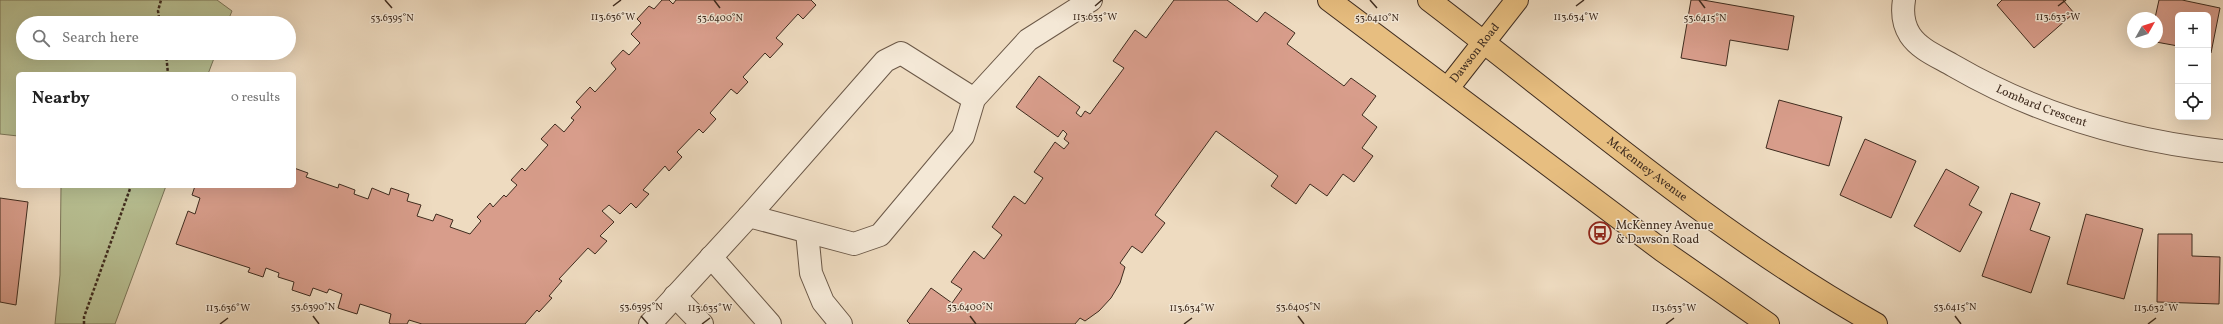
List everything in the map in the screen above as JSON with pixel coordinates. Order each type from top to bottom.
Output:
[{"type":"main road","points":[[1329,0],[1663,250],[1768,324]]},
{"type":"main road","name":"McKenney Avenue","points":[[1428,0],[1703,211],[1819,292],[1876,324]]},
{"type":"main road","name":"Dawson Road","points":[[1448,88],[1517,0]]},
{"type":"street","points":[[749,216],[854,244],[880,235],[963,136],[974,99],[1028,40],[1090,0]]},
{"type":"street","name":"Lombard Crescent","points":[[1904,0],[1902,12],[1904,21],[1910,34],[1921,47],[1986,85],[2035,107],[2082,123],[2143,139],[2223,151]]},
{"type":"street","points":[[650,324],[749,216],[886,61],[901,53],[974,99]]},
{"type":"street","points":[[807,232],[811,273],[823,302],[841,324]]},
{"type":"street","points":[[711,257],[770,324]]},
{"type":"street","points":[[676,296],[702,324]]},
{"type":"path","points":[[159,16],[158,11],[161,0]]},
{"type":"path","points":[[167,60],[168,72]]},
{"type":"path","points":[[84,324],[84,317],[130,188]]},
{"type":"green space","points":[[0,0],[217,0],[232,11],[230,16],[16,16],[16,60],[213,60],[209,72],[16,72],[16,136],[0,134]]},
{"type":"green space","points":[[61,188],[165,188],[115,324],[55,324],[60,275]]},
{"type":"building","points":[[662,0],[669,0],[673,4],[676,0],[811,0],[816,5],[803,19],[798,14],[776,38],[783,44],[770,58],[765,53],[743,77],[748,82],[737,94],[731,89],[710,113],[716,119],[703,133],[699,129],[677,152],[682,157],[669,171],[665,166],[643,190],[649,194],[636,208],[631,203],[620,214],[609,205],[602,211],[614,222],[600,236],[607,241],[595,254],[588,248],[559,279],[562,281],[549,296],[552,298],[539,312],[537,310],[525,324],[422,324],[409,320],[407,324],[391,324],[389,323],[391,314],[360,304],[357,314],[338,308],[342,294],[329,289],[327,293],[313,288],[310,296],[292,290],[294,282],[278,277],[279,273],[266,268],[263,277],[248,272],[250,268],[176,244],[188,211],[195,214],[200,198],[192,195],[194,188],[296,188],[296,169],[308,173],[306,177],[338,188],[339,184],[355,190],[354,194],[368,199],[372,188],[389,195],[391,188],[409,194],[407,201],[421,205],[417,216],[433,221],[436,214],[453,220],[450,227],[470,234],[481,221],[477,217],[490,203],[493,207],[504,195],[506,197],[517,185],[511,180],[522,168],[525,171],[548,145],[541,139],[555,124],[564,132],[574,120],[571,118],[581,107],[576,102],[590,87],[595,92],[616,69],[611,63],[623,50],[629,55],[640,43],[631,34],[641,23],[637,19],[649,6],[654,9]]},
{"type":"building","points":[[1174,0],[1227,0],[1257,22],[1265,12],[1295,33],[1287,44],[1344,86],[1351,78],[1376,96],[1362,115],[1377,127],[1362,148],[1373,156],[1354,182],[1343,174],[1327,196],[1310,184],[1296,204],[1271,186],[1278,176],[1216,131],[1155,215],[1165,223],[1142,253],[1132,246],[1120,263],[1125,267],[1120,283],[1111,298],[1099,311],[1085,321],[1080,318],[1075,324],[910,324],[907,321],[931,288],[952,303],[962,289],[951,282],[974,251],[984,259],[1002,235],[992,227],[1014,196],[1025,204],[1043,178],[1034,172],[1055,142],[1064,149],[1069,143],[1064,139],[1067,134],[1063,130],[1058,137],[1016,107],[1039,76],[1080,107],[1076,113],[1081,117],[1085,111],[1090,114],[1124,68],[1113,61],[1135,30],[1146,38]]},
{"type":"building","points":[[1691,0],[1703,0],[1794,16],[1788,50],[1730,40],[1726,66],[1681,58]]},
{"type":"building","points":[[2002,0],[2063,0],[2074,13],[2034,48],[1997,5]]},
{"type":"building","points":[[2159,0],[2182,0],[2220,8],[2211,53],[2211,12],[2175,12],[2175,45],[2163,43],[2163,12],[2156,12]]},
{"type":"building","points":[[1779,100],[1842,117],[1829,166],[1766,148]]},
{"type":"building","points":[[1865,139],[1916,161],[1891,218],[1840,195]]},
{"type":"building","points":[[1946,169],[1979,187],[1969,205],[1982,212],[1960,252],[1914,226]]},
{"type":"building","points":[[2011,193],[2040,203],[2030,230],[2050,237],[2031,293],[1982,276]]},
{"type":"building","points":[[0,198],[28,202],[16,305],[0,302]]},
{"type":"building","points":[[2086,214],[2143,229],[2124,299],[2067,284]]},
{"type":"building","points":[[2158,234],[2192,234],[2192,256],[2220,257],[2219,304],[2157,302]]},
{"type":"place","name":"McKenney Avenue & Dawson Road","points":[[1600,233]]}]
